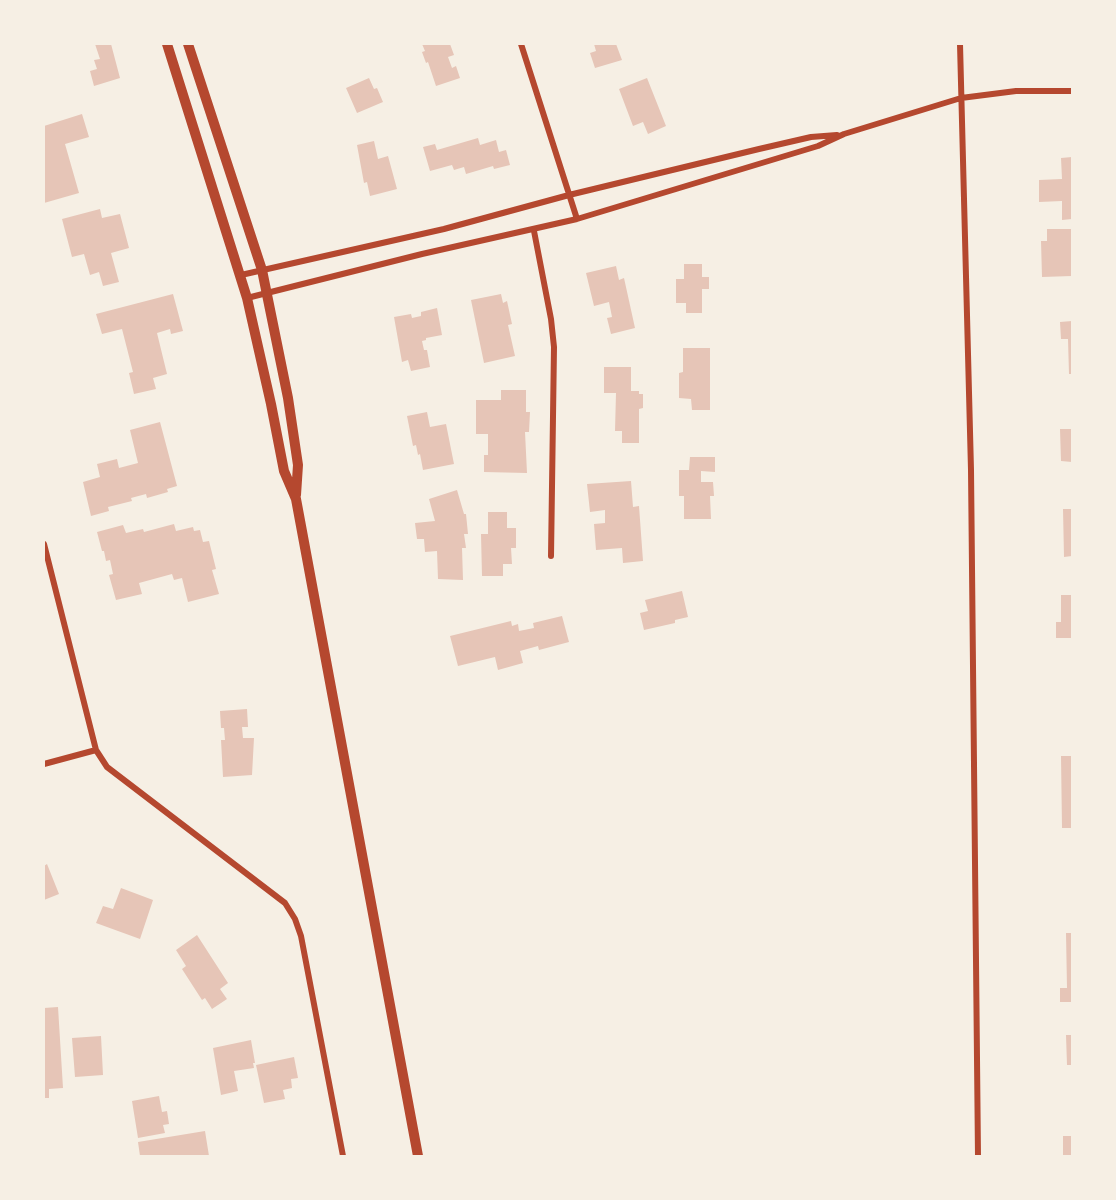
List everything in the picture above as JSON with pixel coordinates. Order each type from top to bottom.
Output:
[{"type":"street","points":[[167,44],[248,298],[272,404],[284,471],[296,499],[417,1156]]},
{"type":"street","points":[[188,44],[262,270],[292,420],[298,465],[296,499]]},
{"type":"street","points":[[521,44],[577,219]]},
{"type":"street","points":[[960,44],[971,470],[978,1156]]},
{"type":"street","points":[[248,298],[422,254],[534,231],[577,219],[818,146],[844,134],[961,98],[1016,91],[1072,91]]},
{"type":"street","points":[[241,275],[444,229],[569,195],[811,137],[844,134]]},
{"type":"street","points":[[534,231],[551,319],[554,347],[551,556]]},
{"type":"street","points":[[44,544],[96,750],[107,766],[124,781],[285,903],[291,911],[302,936],[343,1156]]},
{"type":"street","points":[[44,765],[96,750]]},
{"type":"building","points":[[95,44],[111,44],[120,78],[94,86],[90,71],[97,69],[94,60],[100,59]]},
{"type":"building","points":[[422,44],[450,44],[454,55],[448,57],[452,68],[456,66],[460,78],[436,86],[422,52],[425,51]]},
{"type":"building","points":[[594,44],[616,44],[622,60],[595,68],[590,53],[596,51]]},
{"type":"building","points":[[369,78],[374,89],[377,88],[383,102],[357,113],[346,88]]},
{"type":"building","points":[[647,78],[666,126],[648,134],[643,122],[633,126],[619,89]]},
{"type":"building","points":[[82,114],[89,137],[65,144],[79,193],[44,203],[44,126]]},
{"type":"building","points":[[478,138],[480,145],[496,140],[499,152],[506,150],[510,165],[494,169],[493,166],[466,174],[464,167],[454,170],[452,165],[430,171],[423,147],[435,144],[437,150]]},
{"type":"building","points":[[374,141],[378,159],[388,156],[397,189],[370,196],[367,182],[364,183],[357,145]]},
{"type":"building","points":[[1072,157],[1072,219],[1062,220],[1062,201],[1039,202],[1039,180],[1062,179],[1061,158]]},
{"type":"building","points":[[100,209],[102,218],[120,214],[129,248],[111,253],[119,282],[103,286],[99,272],[90,275],[84,254],[72,257],[62,219]]},
{"type":"building","points":[[1047,229],[1072,229],[1072,276],[1042,277],[1041,241],[1047,241]]},
{"type":"building","points":[[684,264],[702,264],[702,277],[709,277],[709,289],[702,289],[702,313],[686,313],[686,303],[676,303],[676,279],[684,279]]},
{"type":"building","points":[[616,266],[619,280],[624,278],[635,328],[611,334],[607,318],[612,317],[609,302],[594,306],[586,273]]},
{"type":"building","points":[[173,294],[183,331],[171,334],[170,329],[157,333],[167,374],[153,378],[156,389],[134,394],[129,373],[133,372],[122,329],[102,334],[96,314]]},
{"type":"building","points":[[501,294],[503,303],[507,301],[512,324],[508,325],[515,356],[484,363],[471,300]]},
{"type":"building","points":[[437,308],[442,335],[422,341],[424,350],[427,350],[430,367],[411,371],[408,360],[402,362],[394,317],[411,314],[412,318],[421,316],[421,312]]},
{"type":"building","points":[[1072,321],[1072,374],[1069,374],[1068,339],[1061,339],[1060,322]]},
{"type":"building","points":[[683,348],[710,348],[710,410],[692,410],[691,399],[679,398],[679,373],[683,372]]},
{"type":"building","points":[[604,367],[631,367],[631,391],[639,391],[639,394],[643,394],[643,408],[639,409],[639,443],[622,443],[622,431],[615,431],[616,393],[604,393]]},
{"type":"building","points":[[501,390],[526,390],[526,412],[530,412],[529,432],[525,432],[527,473],[484,472],[484,455],[488,455],[488,434],[476,434],[476,400],[501,400]]},
{"type":"building","points":[[427,412],[430,427],[446,424],[454,464],[423,470],[420,454],[418,455],[416,445],[413,446],[407,416]]},
{"type":"building","points":[[160,422],[177,486],[167,489],[168,492],[147,498],[146,494],[131,498],[132,501],[108,507],[109,511],[91,516],[83,482],[100,477],[97,464],[117,459],[119,468],[138,463],[130,430]]},
{"type":"building","points":[[1060,429],[1072,429],[1072,462],[1061,461]]},
{"type":"building","points":[[690,457],[715,457],[715,472],[701,471],[701,482],[713,482],[714,496],[710,496],[711,519],[684,519],[684,496],[679,496],[679,470],[689,470]]},
{"type":"building","points":[[631,481],[633,507],[639,506],[643,561],[623,563],[622,548],[596,550],[594,524],[605,523],[605,510],[590,512],[587,484]]},
{"type":"building","points":[[457,490],[464,514],[466,514],[468,534],[464,534],[466,548],[462,548],[463,580],[438,579],[437,551],[425,552],[424,539],[417,539],[415,523],[435,521],[429,499]]},
{"type":"building","points":[[1063,509],[1072,509],[1072,556],[1064,557]]},
{"type":"building","points":[[488,512],[507,512],[507,528],[516,528],[516,548],[511,548],[512,564],[503,564],[503,576],[482,576],[481,534],[488,534]]},
{"type":"building","points":[[174,524],[176,531],[193,527],[194,531],[200,530],[203,542],[209,541],[216,569],[212,570],[219,594],[188,602],[182,578],[174,580],[172,574],[139,583],[142,594],[116,600],[109,575],[113,574],[110,560],[106,561],[97,532],[123,525],[126,533],[143,529],[144,532]]},
{"type":"building","points":[[682,591],[688,617],[675,620],[675,623],[644,630],[640,613],[648,611],[645,600]]},
{"type":"building","points":[[1061,595],[1072,595],[1072,638],[1056,638],[1056,622],[1061,622]]},
{"type":"building","points":[[562,616],[569,642],[539,650],[538,646],[520,651],[523,663],[498,670],[495,657],[458,666],[450,636],[511,621],[512,626],[518,624],[519,631],[534,628],[533,623]]},
{"type":"building","points":[[247,709],[248,727],[242,727],[243,738],[254,738],[252,775],[223,777],[221,740],[225,740],[224,728],[221,728],[220,711]]},
{"type":"building","points":[[1061,756],[1072,756],[1072,828],[1062,828]]},
{"type":"building","points":[[47,864],[59,894],[44,900],[44,866]]},
{"type":"building","points":[[121,888],[153,900],[140,939],[96,923],[103,906],[113,909]]},
{"type":"building","points":[[1066,933],[1072,933],[1072,1002],[1060,1002],[1060,988],[1067,988]]},
{"type":"building","points":[[197,935],[228,983],[220,989],[227,999],[212,1009],[205,998],[202,1000],[182,969],[186,966],[176,950]]},
{"type":"building","points":[[58,1007],[63,1088],[49,1089],[49,1098],[44,1098],[44,1008]]},
{"type":"building","points":[[1066,1035],[1072,1035],[1072,1065],[1067,1065]]},
{"type":"building","points":[[101,1036],[103,1075],[75,1077],[72,1038]]},
{"type":"building","points":[[251,1040],[254,1068],[234,1071],[238,1091],[221,1095],[213,1048]]},
{"type":"building","points":[[294,1057],[298,1078],[291,1079],[292,1088],[283,1090],[285,1099],[264,1103],[256,1065]]},
{"type":"building","points":[[159,1096],[162,1112],[167,1111],[169,1124],[163,1125],[165,1133],[138,1138],[132,1101]]},
{"type":"building","points":[[205,1131],[209,1156],[140,1156],[138,1142]]},
{"type":"building","points":[[1063,1136],[1072,1136],[1072,1156],[1063,1156]]}]
